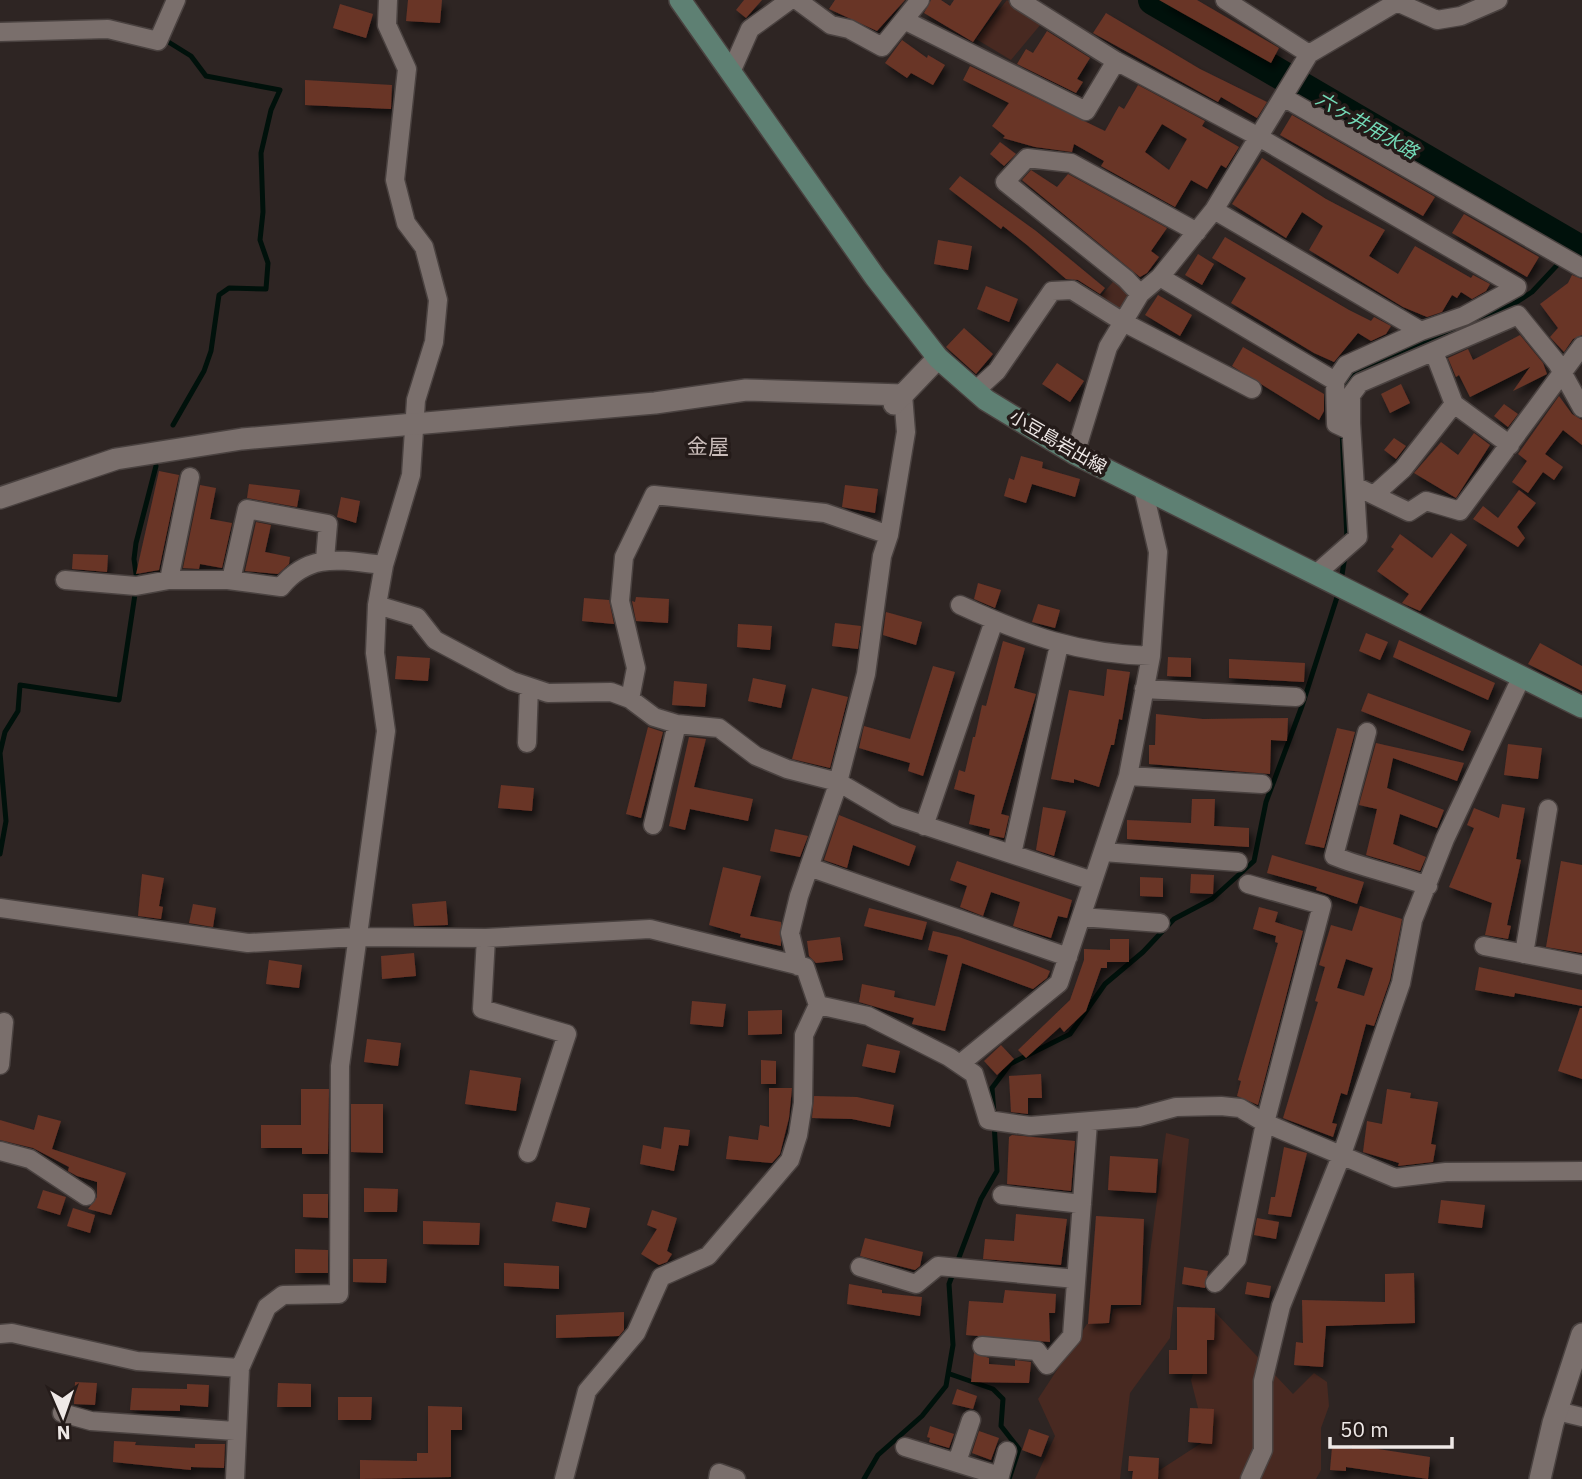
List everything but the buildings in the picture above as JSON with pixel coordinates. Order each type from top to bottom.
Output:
[{"type":"main road","name":"小豆島岩出線","points":[[683,1],[875,277],[938,358],[975,391],[1075,454],[1582,707]]},
{"type":"street","points":[[0,32],[108,29],[159,41],[176,0]]},
{"type":"street","points":[[235,1479],[235,1431],[240,1368],[267,1307],[283,1295],[339,1294],[340,1066],[386,731],[375,653],[377,606],[384,565],[411,475],[413,423],[423,369],[434,342],[438,300],[424,247],[406,223],[395,180],[407,69],[387,25],[388,0]]},
{"type":"street","points":[[731,72],[750,29],[801,1],[831,24],[849,29],[882,47],[920,0]]},
{"type":"street","points":[[1019,0],[1116,61],[1257,136],[1517,286],[1464,316],[1421,331],[1346,365],[1335,381],[1336,424],[1351,431]]},
{"type":"street","points":[[1225,0],[1307,57]]},
{"type":"street","points":[[1075,454],[1108,347],[1122,322],[1140,294],[1160,277],[1214,210],[1307,57],[1397,2],[1437,20],[1461,16],[1497,0]]},
{"type":"street","points":[[904,20],[1086,111],[1116,61]]},
{"type":"street","points":[[1286,94],[1582,268]]},
{"type":"street","points":[[1140,294],[1005,182],[1027,158],[1071,163],[1196,232]]},
{"type":"street","points":[[1214,210],[1421,331]]},
{"type":"street","points":[[1160,277],[1335,381]]},
{"type":"street","points":[[975,391],[997,371],[1052,290],[1072,290],[1122,322],[1252,389]]},
{"type":"street","points":[[1317,573],[1358,537],[1351,395],[1360,383],[1518,315],[1563,374],[1582,408]]},
{"type":"street","points":[[1355,486],[1409,512],[1426,501],[1460,511],[1582,346]]},
{"type":"street","points":[[1434,352],[1454,404],[1510,445]]},
{"type":"street","points":[[0,498],[116,459],[179,447],[655,402],[786,402],[875,408],[893,406],[938,358]]},
{"type":"street","points":[[798,966],[790,933],[838,782],[866,674],[883,556],[906,432],[903,395]]},
{"type":"street","points":[[1374,495],[1403,468],[1454,404]]},
{"type":"street","points":[[169,580],[190,477]]},
{"type":"street","points":[[960,1064],[1059,983],[1128,776],[1151,656],[1158,552],[1143,488]]},
{"type":"street","points":[[630,699],[636,668],[620,601],[624,557],[654,495],[825,513],[889,535]]},
{"type":"street","points":[[231,580],[247,509],[328,524],[325,559]]},
{"type":"street","points":[[65,580],[136,586],[169,580],[231,580],[281,587],[294,571],[325,559],[384,565]]},
{"type":"street","points":[[960,605],[1059,645],[1110,655],[1151,656]]},
{"type":"street","points":[[377,606],[417,617],[435,640],[512,681],[548,693],[588,691],[630,699],[654,717],[677,724],[719,728],[766,760],[787,769],[838,782],[896,816],[1093,880]]},
{"type":"street","points":[[924,825],[994,621]]},
{"type":"street","points":[[1013,854],[1059,645]]},
{"type":"street","points":[[1250,1479],[1263,1450],[1263,1381],[1281,1306],[1342,1154],[1401,983],[1413,920],[1445,839],[1521,678]]},
{"type":"street","points":[[527,743],[528,687]]},
{"type":"street","points":[[1144,689],[1296,697]]},
{"type":"street","points":[[653,825],[677,724]]},
{"type":"street","points":[[1367,732],[1334,856],[1370,871],[1386,870],[1428,887]]},
{"type":"street","points":[[1128,776],[1262,784]]},
{"type":"street","points":[[1524,954],[1548,809]]},
{"type":"street","points":[[1103,852],[1238,862]]},
{"type":"street","points":[[809,867],[1068,957]]},
{"type":"street","points":[[1215,1283],[1237,1259],[1265,1123],[1322,905],[1248,884]]},
{"type":"street","points":[[0,908],[248,943],[356,937],[486,938],[650,929],[805,967],[818,1004],[804,1035],[803,1103],[798,1135],[790,1160],[708,1256],[662,1277],[636,1333],[587,1391],[564,1479]]},
{"type":"street","points":[[1081,917],[1160,923]]},
{"type":"street","points":[[486,938],[482,1009],[567,1034],[528,1153]]},
{"type":"street","points":[[1484,946],[1582,965]]},
{"type":"street","points":[[818,1004],[868,1016],[960,1064],[974,1074],[988,1120],[1030,1126],[1139,1117],[1176,1107],[1220,1106],[1240,1108],[1265,1123],[1395,1178],[1446,1172],[1582,1171]]},
{"type":"street","points":[[0,1065],[4,1022]]},
{"type":"street","points":[[982,1346],[1037,1351],[1047,1365],[1072,1336],[1088,1122]]},
{"type":"street","points":[[0,1151],[30,1160],[86,1196]]},
{"type":"street","points":[[1003,1195],[1082,1204]]},
{"type":"street","points":[[860,1267],[916,1284],[938,1266],[1076,1279]]},
{"type":"street","points":[[0,1334],[12,1333],[137,1361],[240,1368]]},
{"type":"street","points":[[1540,1479],[1557,1411],[1582,1334]]},
{"type":"street","points":[[1557,1411],[1582,1417]]},
{"type":"street","points":[[62,1413],[91,1421],[235,1431]]},
{"type":"street","points":[[957,1462],[971,1420]]},
{"type":"street","points":[[905,1447],[1000,1477],[1007,1451]]},
{"type":"street","points":[[718,1479],[719,1473],[736,1479]]},
{"type":"shaded area","points":[[1007,0],[1041,24],[1011,60],[976,39]]},
{"type":"shaded area","points":[[1117,277],[1133,293],[1119,315],[1097,301]]},
{"type":"shaded area","points":[[1166,1133],[1189,1139],[1170,1338],[1130,1393],[1120,1479],[1035,1479],[1055,1436],[1038,1399],[1087,1324],[1110,1324],[1113,1309],[1143,1305]]},
{"type":"shaded area","points":[[1214,1311],[1293,1394],[1314,1373],[1327,1382],[1329,1406],[1321,1428],[1321,1470],[1316,1479],[1146,1479],[1206,1440],[1191,1380]]},
{"type":"waterway","name":"六ヶ井用水路","points":[[1153,0],[1582,251]]},
{"type":"waterway","points":[[162,38],[191,56],[206,76],[280,90],[271,110],[261,153],[263,212],[260,240],[268,263],[266,289],[229,288],[219,295],[211,351],[204,371],[173,425]]},
{"type":"waterway","points":[[1472,320],[1512,305],[1532,292],[1575,246]]},
{"type":"waterway","points":[[1343,389],[1354,371],[1457,327]]},
{"type":"waterway","points":[[1342,430],[1347,539]]},
{"type":"waterway","points":[[0,854],[6,821],[0,753],[5,732],[18,711],[20,685],[119,700],[137,581],[134,559],[136,543],[156,466]]},
{"type":"waterway","points":[[1341,581],[1345,556]]},
{"type":"waterway","points":[[994,1114],[992,1088],[1010,1064],[1070,1034],[1105,984],[1143,952],[1174,919],[1212,899],[1254,861],[1266,802],[1302,706],[1339,591]]},
{"type":"waterway","points":[[864,1479],[878,1455],[922,1416],[946,1386],[953,1345],[949,1284],[981,1199],[997,1171],[994,1123]]},
{"type":"waterway","points":[[950,1374],[993,1389],[1003,1399],[1001,1426],[1019,1449],[1009,1479]]},
{"type":"district","name":"金屋","points":[[708,447]]}]
